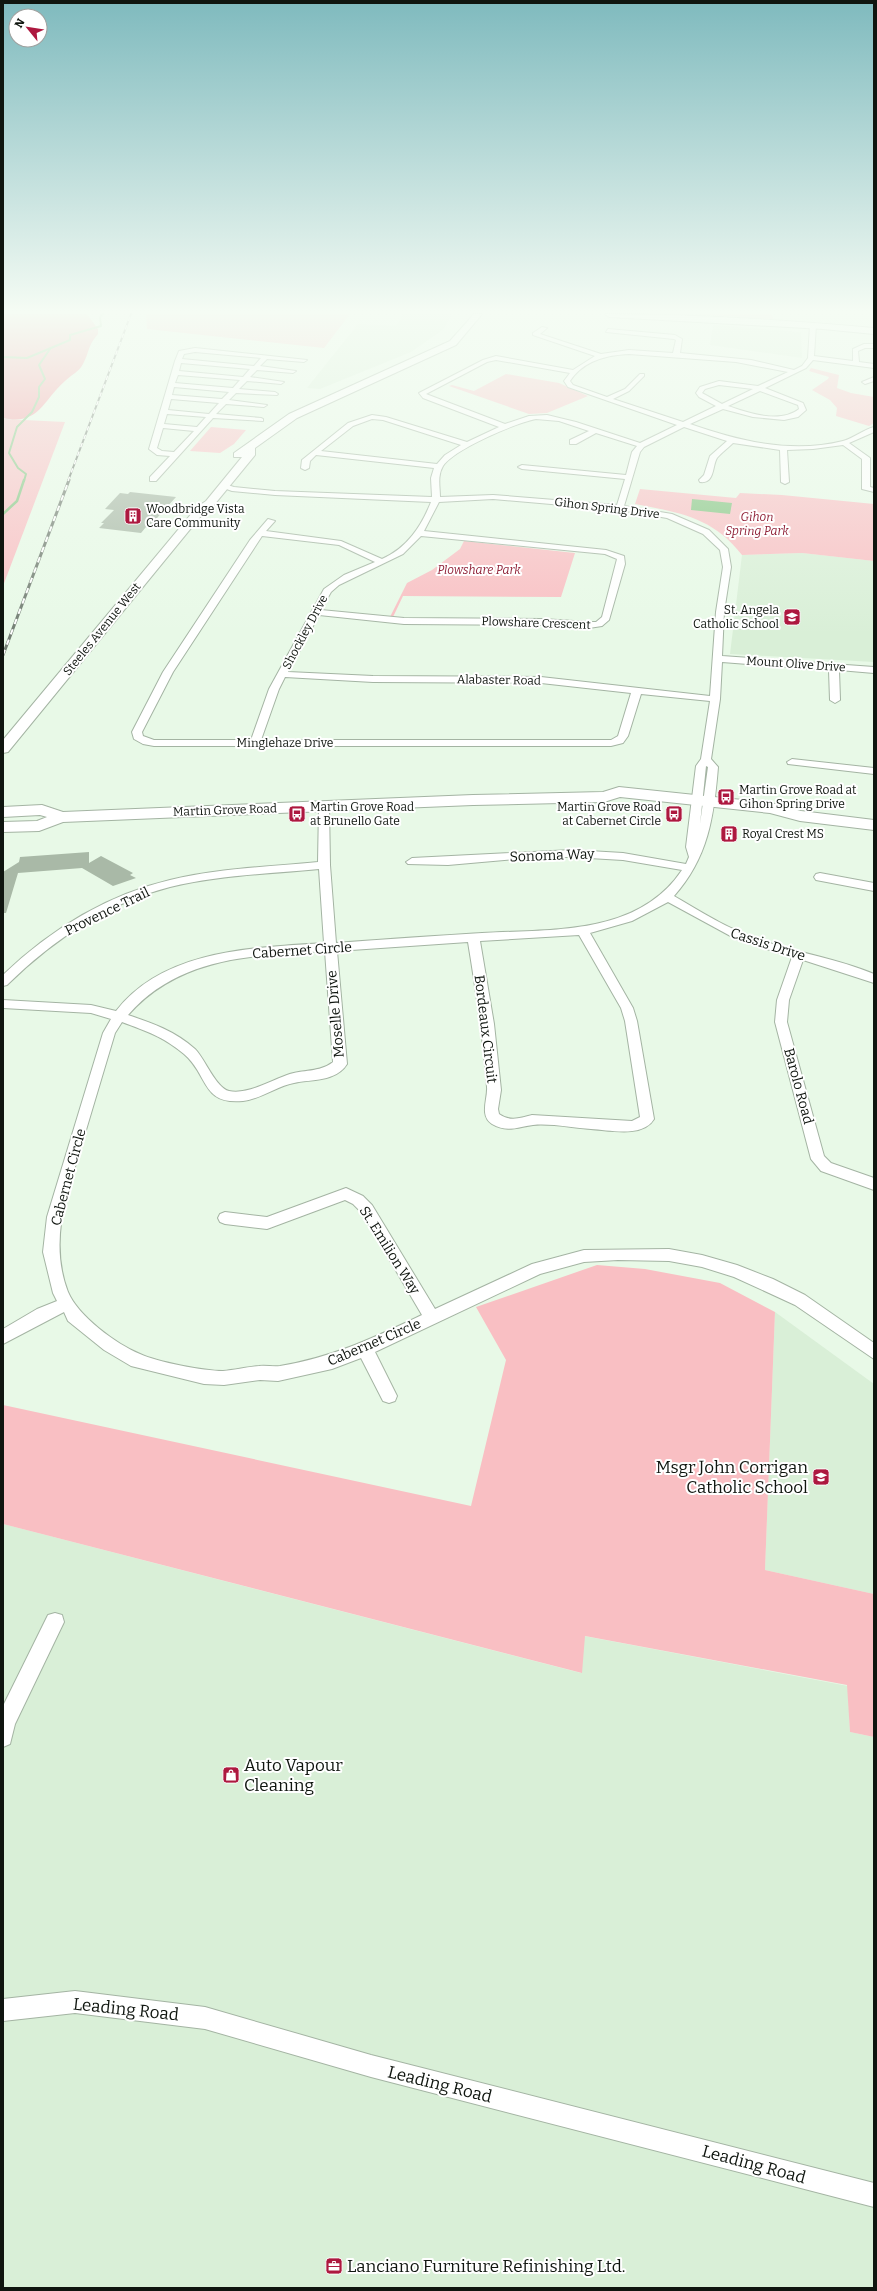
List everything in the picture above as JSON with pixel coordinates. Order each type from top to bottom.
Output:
[{"type":"main road","name":"Steeles Avenue West","points":[[3,749],[201,509],[210,503],[219,485],[251,453],[250,449],[284,421]]},
{"type":"main road","points":[[3,755],[3,762]]},
{"type":"main road","name":"Martin Grove Road","points":[[3,827],[39,826],[61,817],[513,799],[604,798],[617,804],[703,805],[770,819],[800,816],[874,825]]},
{"type":"main road","name":"Martin Grove Road","points":[[3,812],[42,810],[61,817]]},
{"type":"street","points":[[162,421],[154,451],[177,454]]},
{"type":"street","points":[[153,479],[207,421]]},
{"type":"street","points":[[305,468],[306,460],[316,453],[320,447],[340,430],[359,421]]},
{"type":"street","points":[[393,421],[467,445]]},
{"type":"street","points":[[490,421],[506,427]]},
{"type":"street","points":[[435,500],[434,487],[439,466],[452,454],[467,445],[521,421]]},
{"type":"street","points":[[559,421],[641,445]]},
{"type":"street","points":[[673,421],[731,441],[783,447],[844,443],[874,429]]},
{"type":"street","points":[[620,508],[636,452],[641,445],[689,421]]},
{"type":"street","points":[[161,426],[200,429]]},
{"type":"street","points":[[573,442],[593,432]]},
{"type":"street","points":[[703,480],[708,476],[713,458],[731,441]]},
{"type":"street","points":[[844,443],[866,458],[866,489],[874,490]]},
{"type":"street","points":[[783,447],[786,482]]},
{"type":"street","points":[[316,453],[439,466]]},
{"type":"street","points":[[522,467],[628,477]]},
{"type":"street","name":"Gihon Spring Drive","points":[[219,485],[246,490],[435,500],[493,497],[620,508],[656,513],[682,520],[706,532],[721,546],[726,555],[727,567],[720,612],[715,699],[706,759],[713,767],[703,805]]},
{"type":"street","name":"Shockley Drive","points":[[255,742],[274,689],[316,612],[322,598],[332,586],[352,573],[402,550],[419,533],[435,500]]},
{"type":"street","name":"Minglehaze Drive","points":[[271,521],[260,533],[168,672],[137,732],[138,737],[142,740],[154,743],[611,743],[619,740],[623,736],[638,690]]},
{"type":"street","points":[[260,533],[341,543],[380,561]]},
{"type":"street","name":"Plowshare Crescent","points":[[316,612],[397,620],[542,622],[589,625],[599,624],[606,618],[621,564],[621,558],[618,555],[606,552],[419,533]]},
{"type":"street","name":"Mount Olive Drive","points":[[718,659],[874,670]]},
{"type":"street","points":[[834,666],[835,700]]},
{"type":"street","name":"Alabaster Road","points":[[282,674],[373,680],[541,680],[715,699]]},
{"type":"street","points":[[792,762],[874,771]]},
{"type":"street","name":"Cabernet Circle","points":[[703,805],[700,848],[692,862],[667,897],[640,912],[583,930],[256,952],[221,958],[176,970],[135,998],[118,1016],[109,1033],[54,1217],[51,1252],[61,1293],[74,1316],[110,1345],[137,1361],[204,1377],[224,1378],[260,1373],[278,1374],[332,1362],[365,1349],[537,1269],[567,1260],[584,1256],[618,1254],[669,1255],[702,1261],[737,1271],[784,1291],[874,1352]]},
{"type":"street","points":[[324,807],[324,865],[329,947]]},
{"type":"street","name":"Sonoma Way","points":[[412,862],[554,853],[593,853],[692,862]]},
{"type":"street","name":"Provence Trail","points":[[3,982],[35,951],[55,936],[110,906],[149,890],[222,875],[324,865]]},
{"type":"street","points":[[820,877],[874,887]]},
{"type":"street","name":"Cassis Drive","points":[[667,897],[728,932],[766,946],[843,966],[874,979]]},
{"type":"street","name":"Bordeaux Circuit","points":[[473,938],[488,1024],[494,1090],[490,1109],[493,1117],[510,1125],[525,1123],[532,1120],[634,1126],[647,1119],[631,1021],[627,1008],[583,930]]},
{"type":"street","name":"Moselle Drive","points":[[3,1004],[60,1006],[91,1009],[118,1016],[165,1033],[178,1041],[200,1063],[216,1091],[227,1096],[244,1096],[292,1078],[328,1073],[340,1064],[329,947]]},
{"type":"street","name":"Barolo Road","points":[[799,954],[783,1000],[780,1022],[810,1124],[816,1154],[818,1159],[826,1167],[874,1184]]},
{"type":"street","name":"St. Emilion Way","points":[[225,1218],[267,1223],[346,1194],[358,1200],[367,1209],[431,1317]]},
{"type":"street","points":[[3,1337],[43,1314],[67,1304]]},
{"type":"street","points":[[365,1349],[389,1396]]},
{"type":"street","points":[[3,1737],[5,1723],[55,1622]]},
{"type":"street","name":"Leading Road","points":[[3,2010],[76,2002],[205,2018],[371,2066],[874,2195]]},
{"type":"shaded area","points":[[692,499],[732,503],[730,514],[691,510]]},
{"type":"shaded area","name":"St. Angela Catholic School","points":[[802,553],[874,561],[874,662],[730,654],[742,555]]},
{"type":"shaded area","name":"Msgr John Corrigan Catholic School","points":[[775,1312],[874,1384],[874,1594],[765,1570]]},
{"type":"shaded area","points":[[3,1524],[581,1673],[584,1636],[848,1686],[850,1732],[874,1737],[874,2288],[3,2288]]},
{"type":"green space","points":[[3,421],[65,422],[3,586]]},
{"type":"green space","points":[[852,421],[874,421],[874,423],[869,426]]},
{"type":"green space","points":[[211,427],[246,430],[234,444],[220,453],[190,451]]},
{"type":"green space","name":"Gihon Spring Park","points":[[640,489],[736,498],[740,493],[782,495],[874,504],[874,561],[802,553],[742,555],[731,542],[719,532],[707,525],[681,514],[635,504]]},
{"type":"green space","name":"Plowshare Park","points":[[464,541],[575,553],[561,597],[403,596],[393,617],[390,617],[407,583],[432,570],[460,549]]},
{"type":"green space","points":[[597,1265],[645,1269],[720,1283],[775,1312],[765,1570],[874,1594],[874,1737],[850,1732],[847,1685],[585,1636],[582,1673],[3,1524],[3,1405],[471,1506],[506,1360],[476,1307]]},
{"type":"building","name":"Woodbridge Vista Care Community","points":[[130,492],[176,497],[148,528],[146,527],[141,533],[99,528],[104,523],[101,523],[114,510],[105,509],[120,493],[128,494]]},
{"type":"building","points":[[89,852],[89,863],[101,856],[133,873],[130,875],[136,878],[113,886],[82,868],[18,873],[6,913],[3,913],[3,872],[19,862],[20,857]]},
{"type":"waterway","points":[[23,421],[17,427],[9,453],[18,468],[26,474],[24,481]]},
{"type":"waterway","points":[[3,514],[17,501],[24,480]]},
{"type":"railway","points":[[68,481],[91,421]]},
{"type":"railway","points":[[3,655],[69,480]]},
{"type":"place","name":"Woodbridge Vista Care Community","points":[[133,516]]},
{"type":"place","name":"St. Angela Catholic School","points":[[792,617]]},
{"type":"place","name":"Martin Grove Road at Gihon Spring Drive","points":[[726,797]]},
{"type":"place","name":"Martin Grove Road at Brunello Gate","points":[[297,814]]},
{"type":"place","name":"Martin Grove Road at Cabernet Circle","points":[[674,814]]},
{"type":"place","name":"Royal Crest MS","points":[[729,834]]},
{"type":"place","name":"Msgr John Corrigan Catholic School","points":[[821,1477]]},
{"type":"place","name":"Auto Vapour Cleaning","points":[[231,1775]]},
{"type":"place","name":"Lanciano Furniture Refinishing Ltd.","points":[[334,2266]]}]
